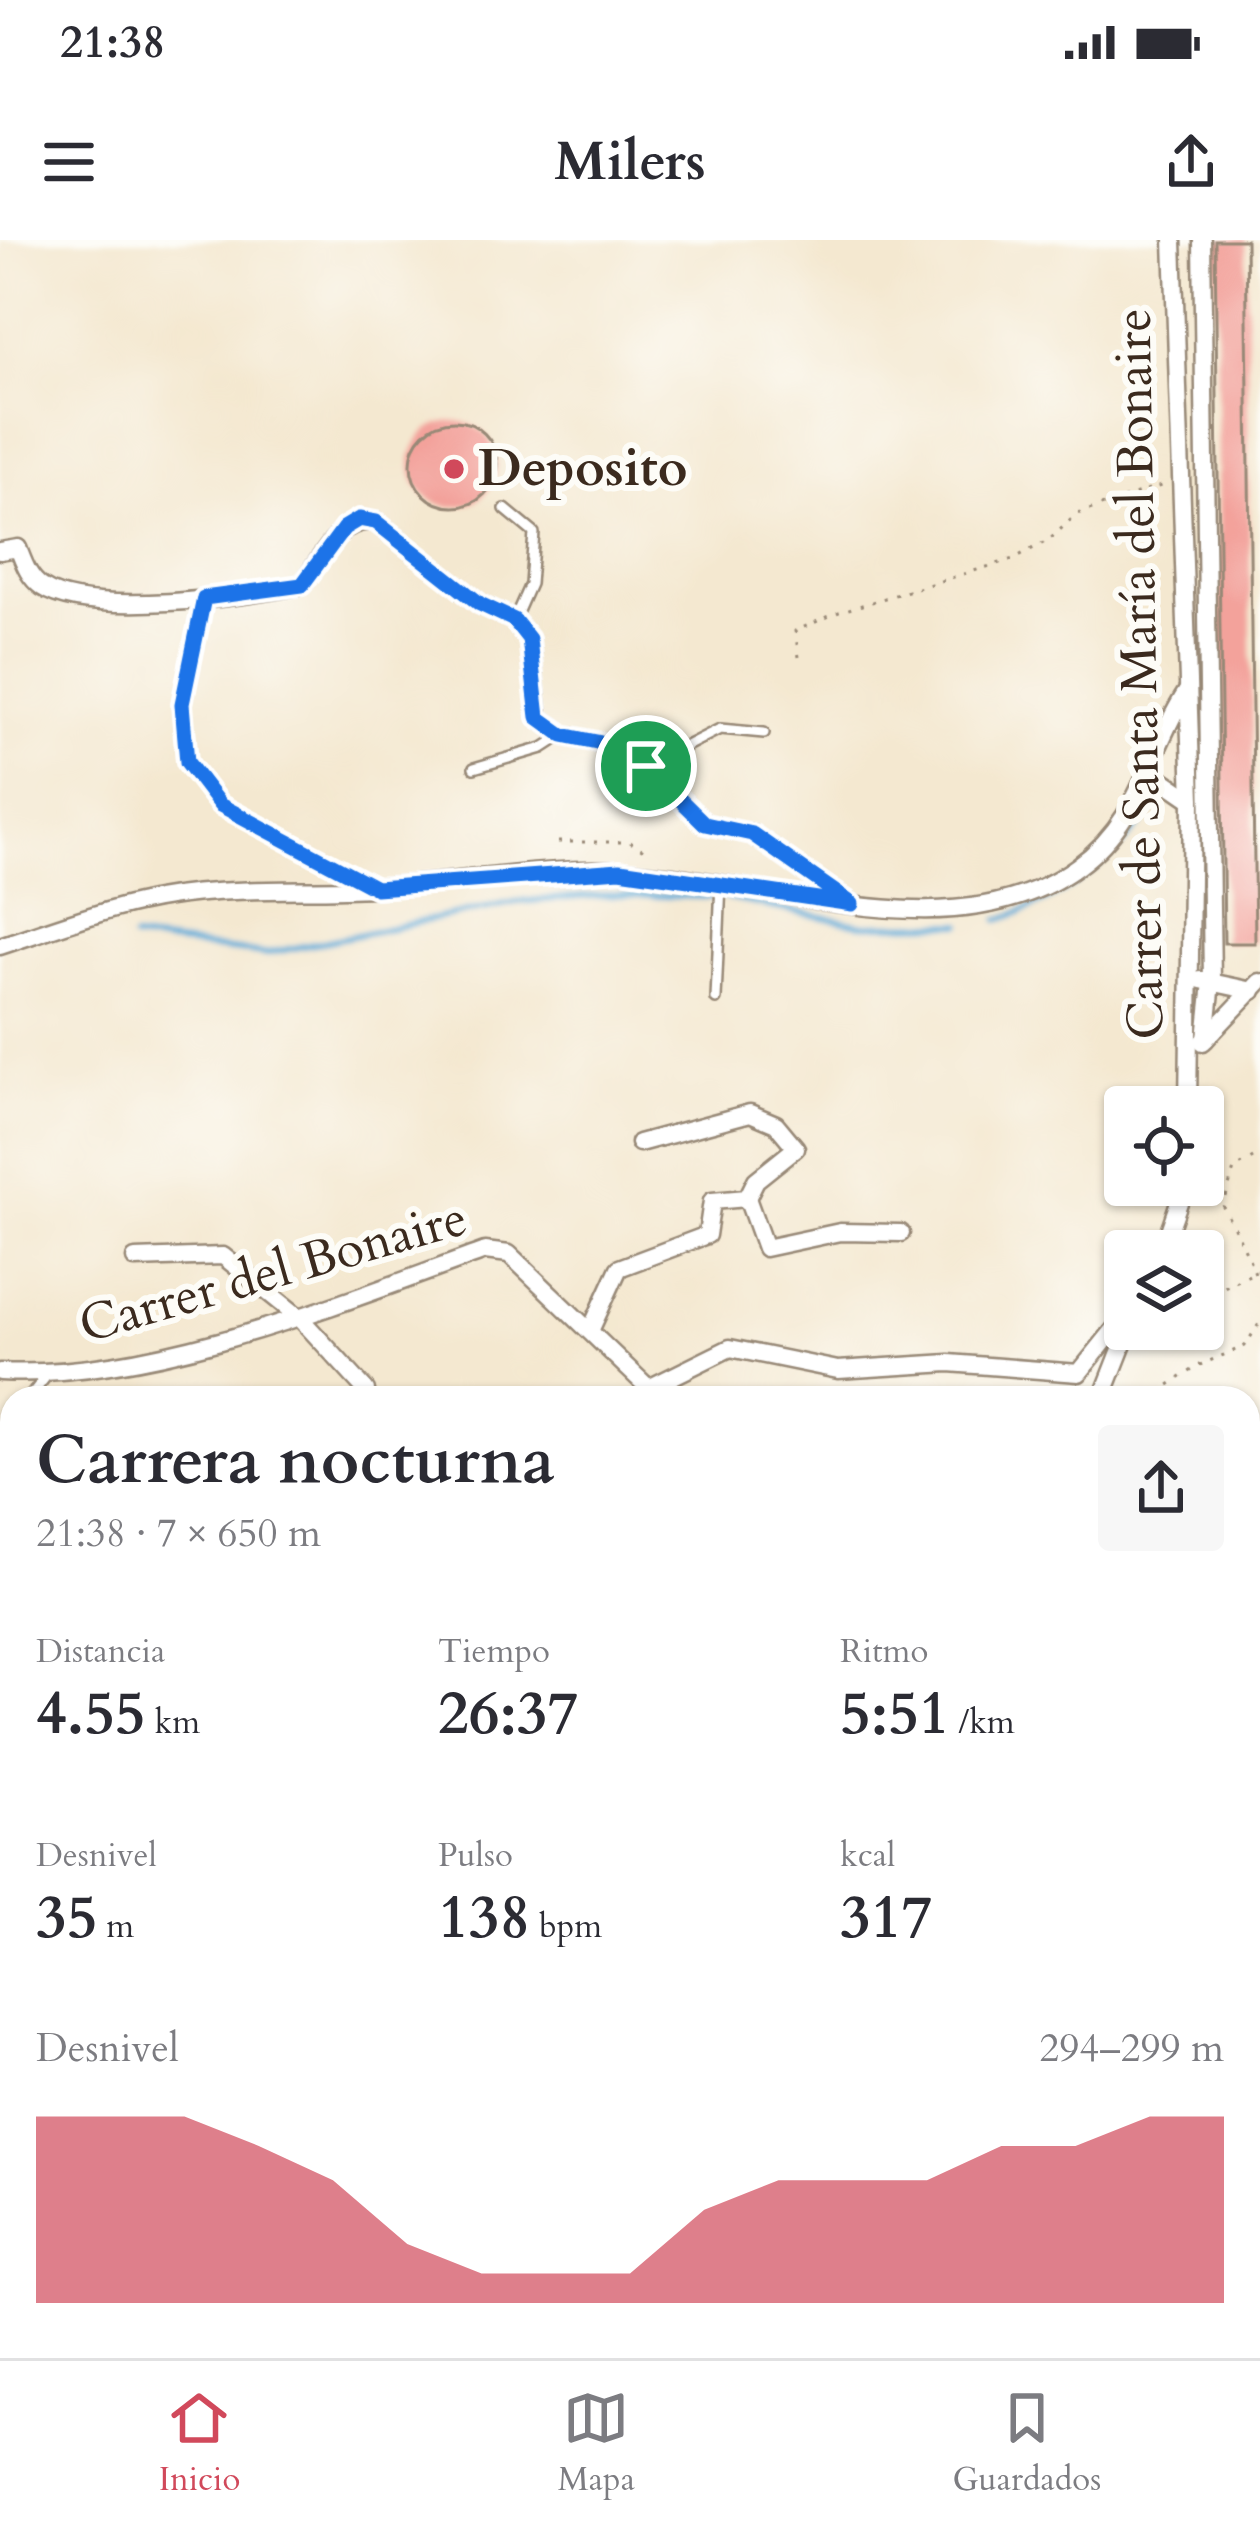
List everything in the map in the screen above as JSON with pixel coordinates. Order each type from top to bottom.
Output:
[{"type":"street","name":"Carrer de Santa María del Bonaire","points":[[1173,240],[1192,800],[1188,1086]]},
{"type":"street","points":[[1202,240],[1212,982],[1206,1039]]},
{"type":"street","points":[[0,551],[19,548],[28,574],[45,589],[154,604],[302,585],[344,528],[359,519],[376,522],[480,604],[514,620],[529,639],[538,717],[563,735],[616,746],[646,766],[705,824],[752,834],[852,904]]},
{"type":"street","points":[[1152,780],[1186,691]]},
{"type":"street","points":[[1160,751],[1190,751]]},
{"type":"street","points":[[0,946],[162,899],[376,888],[581,870],[655,872],[852,904],[962,908],[1028,894],[1078,867],[1152,780],[1190,751]]},
{"type":"street","points":[[1152,780],[1192,800]]},
{"type":"street","points":[[1192,977],[1257,987]]},
{"type":"street","points":[[1189,1056],[1257,987]]},
{"type":"street","points":[[639,1143],[750,1113],[776,1124],[796,1148],[756,1180],[747,1198],[765,1247],[840,1232],[901,1233]]},
{"type":"street","points":[[590,1331],[619,1268],[707,1235],[712,1201],[747,1198]]},
{"type":"street","name":"Carrer del Bonaire","points":[[0,1372],[47,1375],[300,1318],[485,1250],[509,1254],[649,1386]]},
{"type":"street","points":[[135,1259],[223,1256],[300,1318],[362,1386]]},
{"type":"street","name":"Carrer del Bonaire","points":[[665,1386],[730,1348],[838,1370],[949,1363],[1079,1373],[1104,1342]]},
{"type":"street","points":[[1107,1386],[1121,1350]]},
{"type":"lane","points":[[505,509],[534,532],[530,584],[514,620]]},
{"type":"lane","points":[[646,766],[720,729],[764,733]]},
{"type":"lane","points":[[474,768],[543,748],[563,735]]},
{"type":"lane","points":[[716,999],[721,882]]},
{"type":"lane","points":[[38,1386],[47,1375]]},
{"type":"path","points":[[799,657],[795,631],[839,612],[1013,559],[1048,540],[1077,514],[1180,479]]},
{"type":"path","points":[[204,598],[182,704],[187,762],[220,805],[376,888]]},
{"type":"path","points":[[558,842],[629,842],[649,853],[655,872]]},
{"type":"path","points":[[1224,1287],[1257,1272],[1244,1255],[1242,1232],[1223,1207],[1234,1169],[1260,1154]]},
{"type":"path","points":[[1168,1386],[1200,1365],[1245,1346],[1260,1322]]},
{"type":"building","points":[[1215,240],[1246,240],[1255,943],[1224,943]]},
{"type":"building","name":"Deposito","points":[[454,421],[470,424],[484,434],[494,448],[494,480],[484,494],[470,504],[454,507],[438,504],[424,494],[414,480],[411,464],[414,448],[424,434],[438,424]]},
{"type":"waterway","points":[[999,920],[1050,898],[1094,870],[1133,833],[1166,789]]},
{"type":"waterway","points":[[133,939],[265,954],[516,902],[605,895],[713,897]]},
{"type":"waterway","points":[[726,898],[864,925],[962,924]]},
{"type":"place","name":"Deposito","points":[[454,469]]},
{"type":"route","points":[[359,519],[376,522],[480,604],[514,620],[529,639],[538,717],[563,735],[616,746],[646,766],[705,824],[752,834],[852,904],[620,870],[376,888],[220,805],[187,762],[182,704],[204,598],[302,585],[344,528],[359,519]]}]
